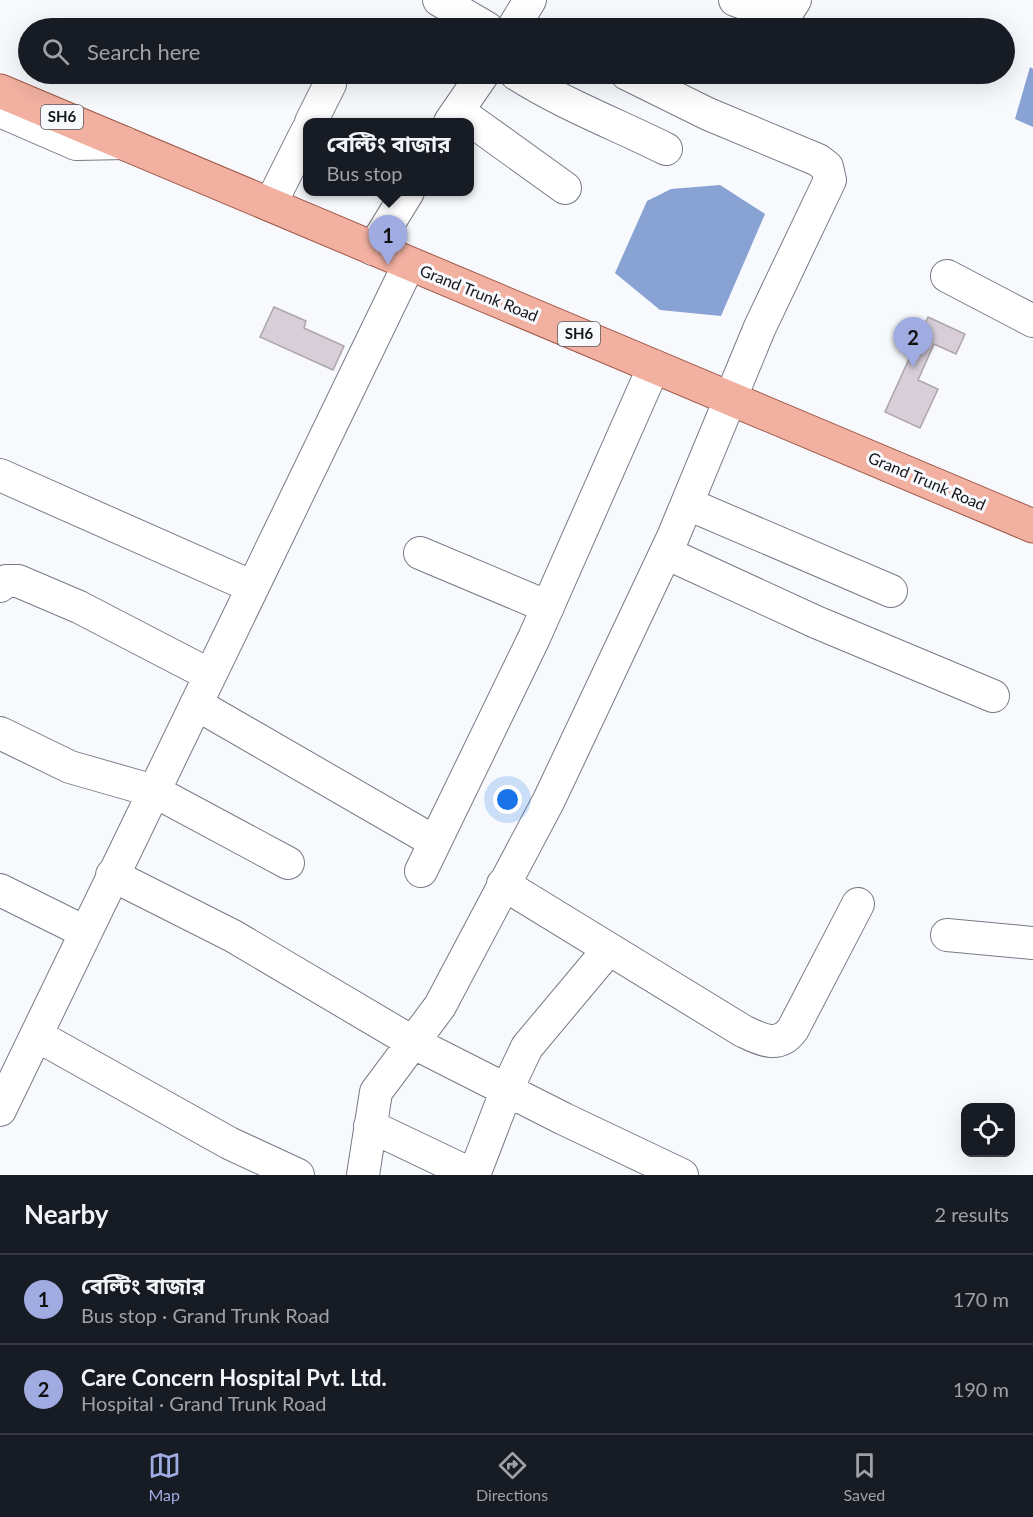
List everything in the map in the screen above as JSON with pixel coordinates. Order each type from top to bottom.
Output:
[{"type":"main road","name":"SH6","points":[[0,91],[124,144]]},
{"type":"main road","name":"Grand Trunk Road","points":[[124,144],[1033,526]]},
{"type":"street","points":[[440,0],[470,18]]},
{"type":"street","points":[[735,0],[777,14],[788,11],[795,0]]},
{"type":"street","points":[[0,77],[139,136],[159,158]]},
{"type":"street","points":[[313,118],[330,84]]},
{"type":"street","points":[[454,117],[476,84]]},
{"type":"street","points":[[532,84],[561,102],[597,115],[666,149]]},
{"type":"street","points":[[363,1175],[370,1126],[380,1086],[440,1006],[554,790],[688,504],[760,327],[829,186],[830,172],[818,160],[708,114],[647,84]]},
{"type":"street","points":[[0,111],[76,144],[124,144]]},
{"type":"street","points":[[474,130],[565,189]]},
{"type":"street","points":[[270,205],[303,139]]},
{"type":"street","points":[[373,249],[406,196]]},
{"type":"street","points":[[0,1110],[409,264]]},
{"type":"street","points":[[947,276],[1033,321]]},
{"type":"street","points":[[421,871],[548,607],[654,366]]},
{"type":"street","points":[[0,476],[253,587]]},
{"type":"street","points":[[688,504],[891,591]]},
{"type":"street","points":[[420,553],[548,607]]},
{"type":"street","points":[[666,553],[816,622],[993,696]]},
{"type":"street","points":[[0,586],[6,581],[18,581],[69,602],[210,675]]},
{"type":"street","points":[[196,704],[435,842]]},
{"type":"street","points":[[0,733],[70,767],[154,791],[288,863]]},
{"type":"street","points":[[112,875],[254,947],[414,1043],[564,1119],[682,1175]]},
{"type":"street","points":[[503,884],[760,1040],[782,1041],[794,1029],[858,904]]},
{"type":"street","points":[[0,890],[85,932]]},
{"type":"street","points":[[947,935],[1033,943]]},
{"type":"street","points":[[370,1126],[473,1175],[507,1089],[527,1047],[609,949]]},
{"type":"street","points":[[36,1035],[219,1138],[298,1175]]},
{"type":"water","points":[[1030,67],[1033,69],[1033,127],[1015,119]]},
{"type":"water","points":[[720,185],[765,214],[721,316],[660,310],[615,273],[647,201],[671,189]]},
{"type":"building","points":[[274,307],[306,321],[304,328],[344,346],[333,370],[260,337]]},
{"type":"building","points":[[928,317],[965,334],[956,354],[934,344],[918,380],[938,389],[920,428],[885,412]]},
{"type":"place","name":"বেল্টিং বাজার","points":[[388,265]]},
{"type":"place","name":"Care Concern Hospital Pvt. Ltd.","points":[[913,367]]}]
